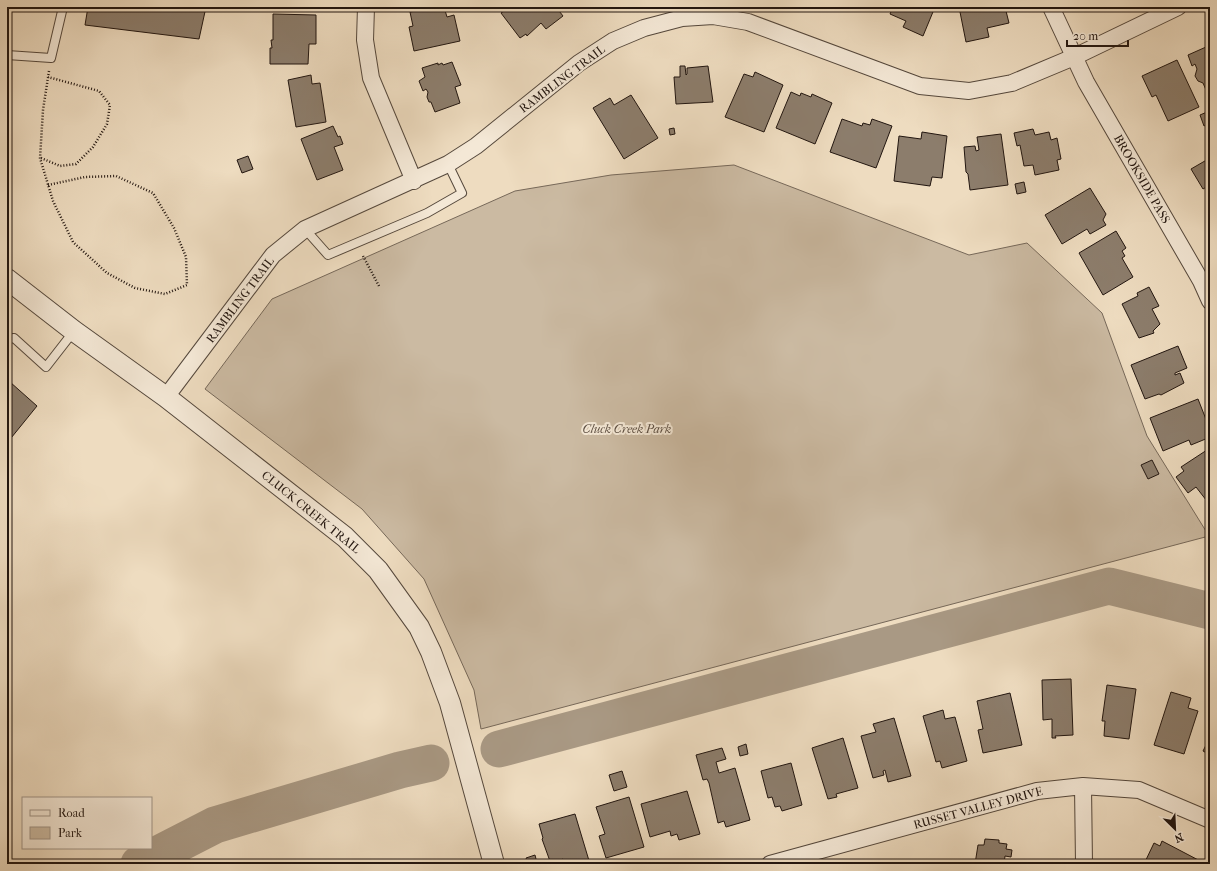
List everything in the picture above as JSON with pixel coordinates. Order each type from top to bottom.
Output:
[{"type":"street","points":[[366,7],[365,40],[371,78],[414,181]]},
{"type":"street","name":"BROOKSIDE PASS","points":[[1051,7],[1086,82],[1201,281],[1210,301]]},
{"type":"street","name":"RAMBLING TRAIL","points":[[166,397],[273,256],[305,229],[414,181],[448,164],[476,146],[579,62],[613,41],[644,28],[682,18],[714,16],[748,22],[920,86],[969,91],[1012,83],[1074,57],[1178,7]]},
{"type":"street","name":"CLUCK CREEK TRAIL","points":[[7,279],[74,331],[166,397],[345,537],[378,570],[404,604],[419,627],[431,652],[450,703],[494,864]]},
{"type":"street","points":[[1083,786],[1084,864]]},
{"type":"street","name":"RUSSET VALLEY DRIVE","points":[[770,864],[790,861],[1037,791],[1083,786],[1139,790],[1210,820]]},
{"type":"lane","points":[[7,55],[51,58],[63,7]]},
{"type":"lane","points":[[305,229],[328,255],[427,213],[462,193],[448,164]]},
{"type":"lane","points":[[7,339],[14,338],[46,367],[74,331]]},
{"type":"path","points":[[48,185],[86,177],[116,176],[153,193],[174,228],[186,257],[187,285],[165,294],[135,288],[107,273],[72,242],[53,201],[48,185],[40,158],[43,110],[51,58]]},
{"type":"path","points":[[40,158],[60,166],[76,164],[93,147],[107,124],[110,105],[99,91],[48,77]]},
{"type":"path","points":[[357,243],[379,286]]},
{"type":"green space","name":"Cluck Creek Park","points":[[734,165],[969,255],[1027,243],[1102,313],[1147,436],[1209,536],[481,729],[474,690],[424,579],[362,509],[205,389],[272,299],[515,191],[611,175]]},
{"type":"building","points":[[88,7],[206,7],[199,39],[85,25]]},
{"type":"building","points":[[444,7],[447,17],[454,15],[460,41],[414,51],[409,27],[413,26],[410,12]]},
{"type":"building","points":[[510,7],[556,7],[563,16],[546,29],[541,23],[527,36],[526,34],[520,38],[501,13]]},
{"type":"building","points":[[893,7],[935,7],[923,36],[903,27],[906,21],[890,14]]},
{"type":"building","points":[[959,7],[1005,7],[1009,23],[987,28],[989,37],[966,42]]},
{"type":"building","points":[[273,14],[316,15],[316,44],[309,44],[308,64],[270,64],[270,48],[272,48],[271,40],[273,40]]},
{"type":"building","points":[[1206,47],[1210,56],[1209,97],[1203,83],[1198,81],[1195,76],[1197,69],[1195,64],[1192,66],[1188,55]]},
{"type":"building","points":[[1177,60],[1199,107],[1168,121],[1156,95],[1152,97],[1142,76]]},
{"type":"building","points":[[452,62],[461,85],[455,87],[460,103],[435,112],[427,97],[428,92],[426,89],[423,91],[419,81],[425,77],[422,68],[438,63],[438,65],[442,63],[443,65]]},
{"type":"building","points":[[680,66],[685,66],[686,75],[687,68],[708,66],[713,102],[676,104],[674,77],[680,77]]},
{"type":"building","points":[[755,72],[783,85],[764,132],[725,117],[744,74],[753,77]]},
{"type":"building","points":[[311,75],[312,84],[320,83],[326,122],[296,127],[288,80]]},
{"type":"building","points":[[791,92],[800,96],[801,93],[811,97],[812,94],[832,103],[815,144],[776,128]]},
{"type":"building","points":[[631,95],[658,138],[624,159],[593,108],[610,98],[614,105]]},
{"type":"building","points":[[1207,112],[1210,123],[1204,126],[1200,115]]},
{"type":"building","points":[[842,119],[862,126],[863,123],[870,125],[872,119],[892,126],[876,168],[830,152]]},
{"type":"building","points":[[333,126],[338,137],[340,136],[343,144],[334,147],[343,170],[317,180],[301,139]]},
{"type":"building","points":[[674,128],[675,134],[670,135],[669,129]]},
{"type":"building","points":[[1033,129],[1035,135],[1049,132],[1051,140],[1057,138],[1061,159],[1057,160],[1059,170],[1035,175],[1033,165],[1024,166],[1020,145],[1017,146],[1014,133]]},
{"type":"building","points":[[922,132],[947,136],[942,178],[932,177],[930,186],[894,181],[899,136],[921,139]]},
{"type":"building","points":[[1001,134],[1008,185],[970,190],[968,174],[966,172],[964,147],[975,146],[976,151],[979,150],[977,137]]},
{"type":"building","points":[[248,156],[253,169],[242,173],[237,160]]},
{"type":"building","points":[[1210,158],[1210,185],[1203,189],[1191,169]]},
{"type":"building","points":[[1024,182],[1026,192],[1017,194],[1015,184]]},
{"type":"building","points":[[1090,188],[1106,214],[1103,220],[1106,225],[1090,234],[1087,229],[1062,244],[1045,215]]},
{"type":"building","points":[[1116,231],[1126,248],[1122,251],[1125,256],[1122,258],[1133,277],[1103,295],[1079,253]]},
{"type":"building","points":[[1149,287],[1159,306],[1152,309],[1160,324],[1153,331],[1154,333],[1139,338],[1122,304],[1138,296],[1137,293]]},
{"type":"building","points":[[1178,346],[1187,368],[1175,373],[1175,375],[1180,373],[1184,383],[1161,395],[1159,394],[1145,399],[1131,365]]},
{"type":"building","points":[[7,367],[10,382],[37,406],[7,443]]},
{"type":"building","points":[[1198,399],[1209,427],[1209,431],[1206,432],[1208,438],[1191,445],[1189,440],[1163,451],[1150,418]]},
{"type":"building","points":[[1210,448],[1210,505],[1196,487],[1188,493],[1176,477],[1184,471],[1181,467]]},
{"type":"building","points":[[1152,460],[1159,474],[1148,479],[1141,465]]},
{"type":"building","points":[[1071,679],[1073,735],[1055,736],[1056,738],[1052,738],[1052,719],[1043,720],[1042,680]]},
{"type":"building","points":[[1107,685],[1136,689],[1129,739],[1104,736],[1105,721],[1102,721]]},
{"type":"building","points":[[1171,692],[1191,698],[1188,708],[1198,711],[1184,754],[1154,745]]},
{"type":"building","points":[[1010,693],[1022,745],[983,753],[978,730],[983,729],[977,701]]},
{"type":"building","points":[[943,710],[945,719],[955,717],[967,761],[942,768],[940,761],[936,762],[923,716]]},
{"type":"building","points":[[894,718],[911,776],[888,782],[885,770],[883,771],[884,775],[873,778],[861,736],[876,732],[873,724]]},
{"type":"building","points":[[1210,737],[1210,755],[1203,751]]},
{"type":"building","points":[[843,738],[858,788],[836,794],[837,797],[828,799],[812,748]]},
{"type":"building","points":[[746,744],[748,754],[740,756],[738,747]]},
{"type":"building","points":[[722,748],[726,759],[716,762],[719,773],[735,768],[750,820],[726,827],[724,821],[718,823],[709,783],[707,779],[703,780],[696,755]]},
{"type":"building","points":[[791,763],[802,805],[782,811],[780,806],[775,807],[772,797],[768,798],[761,771]]},
{"type":"building","points":[[622,771],[627,787],[614,791],[609,775]]},
{"type":"building","points":[[687,791],[700,834],[679,840],[677,834],[671,836],[670,831],[650,837],[641,804]]},
{"type":"building","points":[[629,797],[644,847],[606,858],[599,836],[605,834],[596,807]]},
{"type":"building","points":[[575,814],[590,864],[565,864],[563,859],[561,860],[562,863],[551,864],[542,839],[539,824]]},
{"type":"building","points":[[985,839],[999,840],[999,843],[1007,844],[1006,849],[1012,850],[1011,857],[1005,856],[1004,864],[975,864],[978,845],[984,845]]},
{"type":"building","points":[[1162,841],[1204,863],[1144,864],[1154,843],[1160,846]]},
{"type":"building","points":[[535,855],[537,863],[528,864],[526,858]]},
{"type":"building","points":[[444,860],[445,864],[431,864]]},
{"type":"waterway","points":[[499,749],[1109,586],[1210,611]]},
{"type":"waterway","points":[[139,864],[215,825],[400,770],[431,763]]}]
